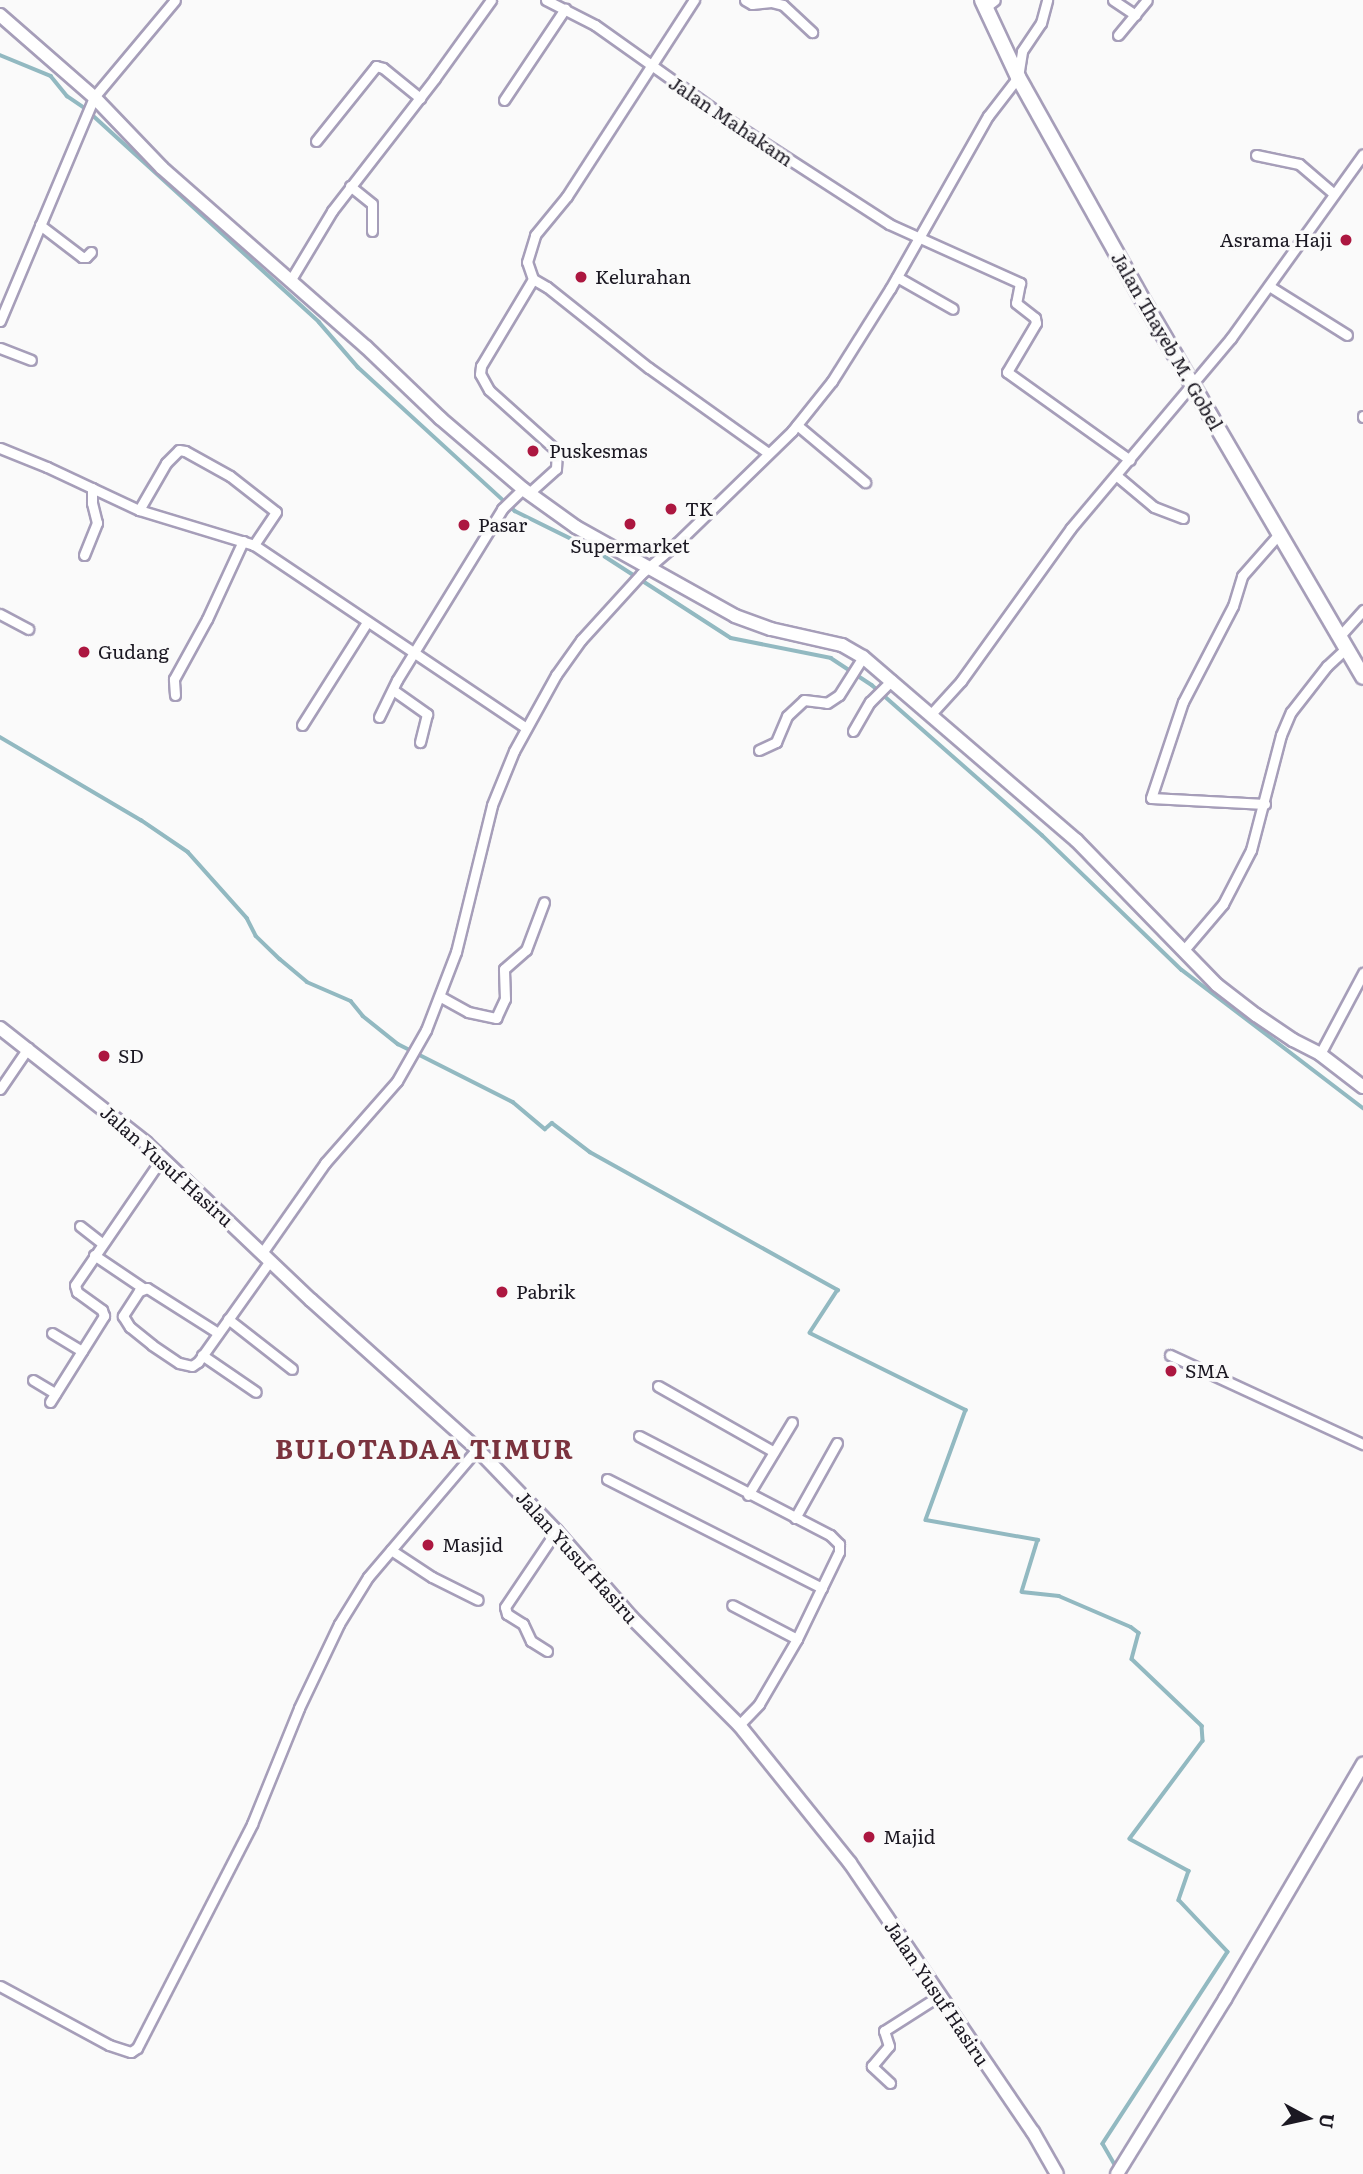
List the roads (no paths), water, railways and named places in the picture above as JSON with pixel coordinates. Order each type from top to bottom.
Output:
[{"type":"main road","name":"Jalan Thayeb M. Gobel","points":[[988,2],[1018,77],[1278,535],[1363,677]]},
{"type":"street","points":[[0,321],[92,101],[175,0]]},
{"type":"street","points":[[290,281],[350,186],[491,0]]},
{"type":"street","name":"Jalan Mahakam","points":[[546,0],[634,51],[650,67],[850,200],[919,239],[1020,283],[1016,303],[1035,318],[1035,323],[1007,372],[1130,460]]},
{"type":"street","points":[[694,0],[566,196],[536,235],[527,262],[533,279],[547,287],[649,368],[768,453]]},
{"type":"street","points":[[745,0],[752,4],[771,2],[783,5],[812,32]]},
{"type":"street","points":[[143,1288],[123,1313],[124,1321],[184,1366],[192,1366],[228,1319],[325,1163],[397,1082],[441,997],[456,952],[492,805],[526,728],[581,640],[644,571],[677,543],[797,425],[832,381],[897,277],[988,116],[1018,77],[1022,51],[1041,23],[1047,0]]},
{"type":"street","points":[[1113,0],[1135,15]]},
{"type":"street","points":[[1118,35],[1147,0]]},
{"type":"street","points":[[504,100],[565,9]]},
{"type":"street","points":[[0,15],[162,168],[366,347],[440,418],[526,491],[644,571],[735,617],[842,645],[863,657],[885,687],[932,714],[1076,840],[1217,985],[1293,1040],[1320,1054],[1363,1087]]},
{"type":"street","points":[[316,141],[376,66],[383,68],[420,97]]},
{"type":"street","points":[[932,714],[961,681],[1061,540],[1193,387],[1363,154]]},
{"type":"street","points":[[1256,155],[1299,164],[1334,194]]},
{"type":"street","points":[[350,186],[372,204],[372,230]]},
{"type":"street","points":[[40,225],[82,257],[91,252]]},
{"type":"street","points":[[897,277],[953,309]]},
{"type":"street","points":[[379,717],[505,505],[556,469],[557,451],[489,390],[480,370],[533,279]]},
{"type":"street","points":[[1269,286],[1347,335]]},
{"type":"street","points":[[0,348],[31,360]]},
{"type":"street","points":[[797,425],[865,482]]},
{"type":"street","points":[[0,448],[139,510],[254,545],[290,566],[367,622],[526,728]]},
{"type":"street","points":[[139,510],[166,463],[179,450],[185,451],[230,476],[276,512],[254,545]]},
{"type":"street","points":[[1117,475],[1154,507],[1183,518]]},
{"type":"street","points":[[85,555],[97,523],[92,503],[93,488]]},
{"type":"street","points":[[1265,804],[1151,798],[1182,702],[1233,606],[1242,576],[1278,535]]},
{"type":"street","points":[[175,695],[174,679],[207,619],[243,541]]},
{"type":"street","points":[[1183,951],[1231,890],[1251,850],[1288,718],[1327,666],[1363,610]]},
{"type":"street","points":[[0,614],[27,629]]},
{"type":"street","points":[[302,725],[367,622]]},
{"type":"street","points":[[759,750],[772,746],[788,716],[804,699],[830,702],[854,675],[863,657]]},
{"type":"street","points":[[853,731],[885,687]]},
{"type":"street","points":[[393,690],[427,714],[420,742]]},
{"type":"street","points":[[441,997],[468,1012],[496,1018],[505,999],[505,969],[526,950],[544,902]]},
{"type":"street","points":[[1320,1054],[1363,973]]},
{"type":"street","name":"Jalan Yusuf Hasiru","points":[[0,1028],[162,1158],[266,1257],[477,1449],[556,1531],[640,1626],[739,1725],[850,1863],[1033,2132],[1057,2174]]},
{"type":"street","points":[[0,1089],[28,1048]]},
{"type":"street","points":[[33,1380],[52,1398],[104,1315],[75,1288],[102,1242],[162,1158]]},
{"type":"street","points":[[80,1226],[102,1242]]},
{"type":"street","points":[[94,1255],[218,1333]]},
{"type":"street","points":[[228,1319],[292,1369]]},
{"type":"street","points":[[52,1333],[82,1351]]},
{"type":"street","points":[[202,1355],[256,1392]]},
{"type":"street","points":[[1170,1355],[1363,1444]]},
{"type":"street","points":[[658,1386],[774,1452]]},
{"type":"street","points":[[748,1495],[792,1422]]},
{"type":"street","points":[[639,1436],[748,1495],[831,1535],[839,1544],[839,1552],[797,1639],[759,1704],[739,1725]]},
{"type":"street","points":[[795,1518],[837,1443]]},
{"type":"street","points":[[0,1986],[109,2045],[131,2052],[137,2048],[252,1824],[321,1660],[368,1577],[477,1449]]},
{"type":"street","points":[[607,1479],[822,1588]]},
{"type":"street","points":[[547,1651],[531,1642],[523,1624],[507,1614],[505,1607],[556,1531]]},
{"type":"street","points":[[391,1550],[432,1577],[478,1600]]},
{"type":"street","points":[[732,1605],[797,1639]]},
{"type":"street","points":[[1117,2174],[1225,1999],[1363,1764]]},
{"type":"street","points":[[890,2083],[873,2066],[889,2046],[884,2031],[939,1996]]},
{"type":"waterway","points":[[0,55],[51,76],[67,96],[86,109],[319,322],[358,367],[515,511],[598,552],[731,638],[831,658],[872,685],[1042,835],[1182,970],[1363,1108]]},
{"type":"waterway","points":[[0,737],[141,820],[188,852],[247,918],[256,936],[280,959],[307,982],[351,1001],[363,1016],[398,1044],[513,1102],[545,1129],[552,1123],[590,1152],[838,1290],[810,1333],[966,1410],[926,1520],[1038,1540],[1022,1592],[1059,1596],[1131,1627],[1139,1633],[1132,1659],[1202,1726],[1203,1741],[1130,1839],[1189,1871],[1179,1900],[1228,1952],[1103,2144],[1117,2168]]},
{"type":"place","name":"Asrama Haji","points":[[1346,240]]},
{"type":"place","name":"Kelurahan","points":[[581,277]]},
{"type":"place","name":"Puskesmas","points":[[533,451]]},
{"type":"place","name":"TK","points":[[671,509]]},
{"type":"place","name":"Supermarket","points":[[630,524]]},
{"type":"place","name":"Pasar","points":[[464,525]]},
{"type":"place","name":"Gudang","points":[[84,652]]},
{"type":"place","name":"SD","points":[[104,1056]]},
{"type":"place","name":"Pabrik","points":[[502,1292]]},
{"type":"place","name":"SMA","points":[[1171,1371]]},
{"type":"place","name":"Masjid","points":[[428,1545]]},
{"type":"place","name":"Majid","points":[[869,1837]]},
{"type":"district","name":"BULOTADAA TIMUR","points":[[425,1448]]}]
